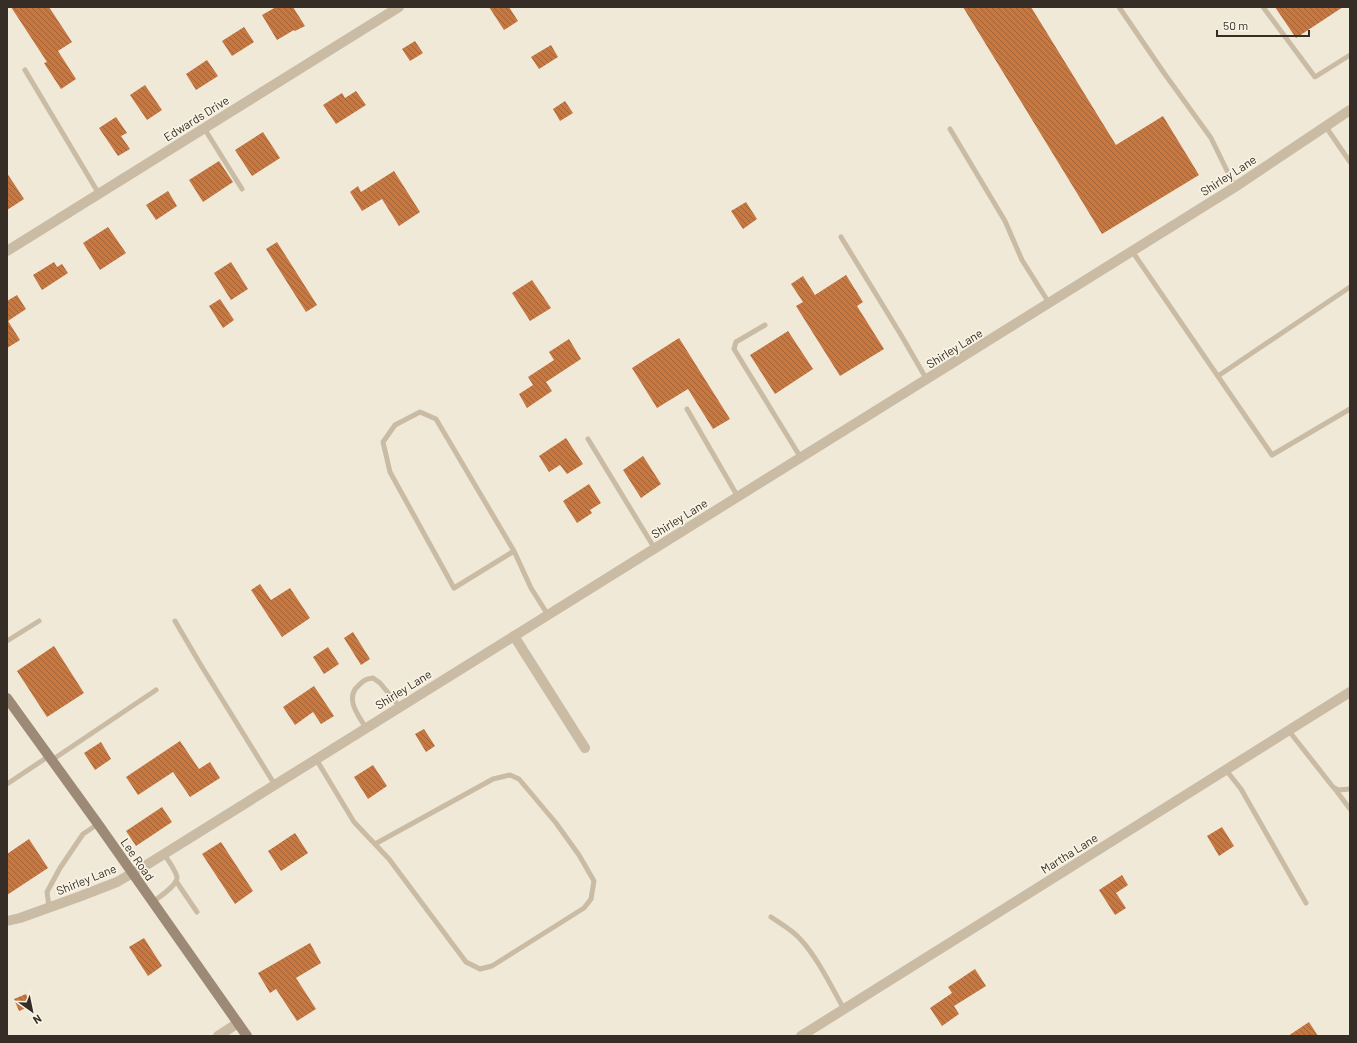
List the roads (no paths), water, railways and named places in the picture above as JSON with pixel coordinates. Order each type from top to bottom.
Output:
[{"type":"main road","name":"Lee Road","points":[[7,698],[133,873],[247,1036]]},
{"type":"street","name":"Edwards Drive","points":[[7,251],[399,7]]},
{"type":"street","name":"Shirley Lane","points":[[7,921],[20,918],[117,882],[133,873],[927,380],[1236,186],[1350,110]]},
{"type":"street","points":[[514,636],[585,748]]},
{"type":"street","name":"Martha Lane","points":[[801,1036],[1349,694]]},
{"type":"street","points":[[218,1036],[238,1023]]},
{"type":"lane","points":[[1119,7],[1164,73],[1212,138],[1236,186]]},
{"type":"lane","points":[[1263,7],[1315,78],[1350,55]]},
{"type":"lane","points":[[25,70],[99,194]]},
{"type":"lane","points":[[1326,127],[1350,162]]},
{"type":"lane","points":[[204,128],[242,189]]},
{"type":"lane","points":[[950,129],[1005,222],[1022,260],[1049,303]]},
{"type":"lane","points":[[841,237],[927,380]]},
{"type":"lane","points":[[1132,251],[1272,455],[1350,409]]},
{"type":"lane","points":[[1218,376],[1350,287]]},
{"type":"lane","points":[[765,325],[736,342],[734,349],[801,458]]},
{"type":"lane","points":[[688,409],[738,497]]},
{"type":"lane","points":[[514,551],[454,588],[390,472],[383,442],[395,425],[420,412],[436,418],[514,551],[531,588],[548,615]]},
{"type":"lane","points":[[588,439],[655,548]]},
{"type":"lane","points":[[175,620],[199,662],[275,785]]},
{"type":"lane","points":[[7,641],[39,621]]},
{"type":"lane","points":[[366,728],[355,708],[352,697],[354,689],[366,679],[373,678],[380,683],[400,707]]},
{"type":"lane","points":[[7,784],[156,690]]},
{"type":"lane","points":[[1289,731],[1350,809]]},
{"type":"lane","points":[[316,759],[354,822],[389,860],[466,962],[480,969],[492,966],[584,908],[591,899],[594,881],[578,854],[556,824],[519,779],[510,775],[493,779],[375,844]]},
{"type":"lane","points":[[1226,770],[1240,789],[1306,903]]},
{"type":"lane","points":[[1333,787],[1338,790],[1350,789]]},
{"type":"lane","points":[[49,907],[47,892],[60,868],[84,834],[98,824]]},
{"type":"lane","points":[[164,854],[177,877],[176,881],[197,912]]},
{"type":"lane","points":[[153,902],[176,881]]},
{"type":"lane","points":[[771,918],[789,929],[801,940],[814,958],[844,1009]]}]
